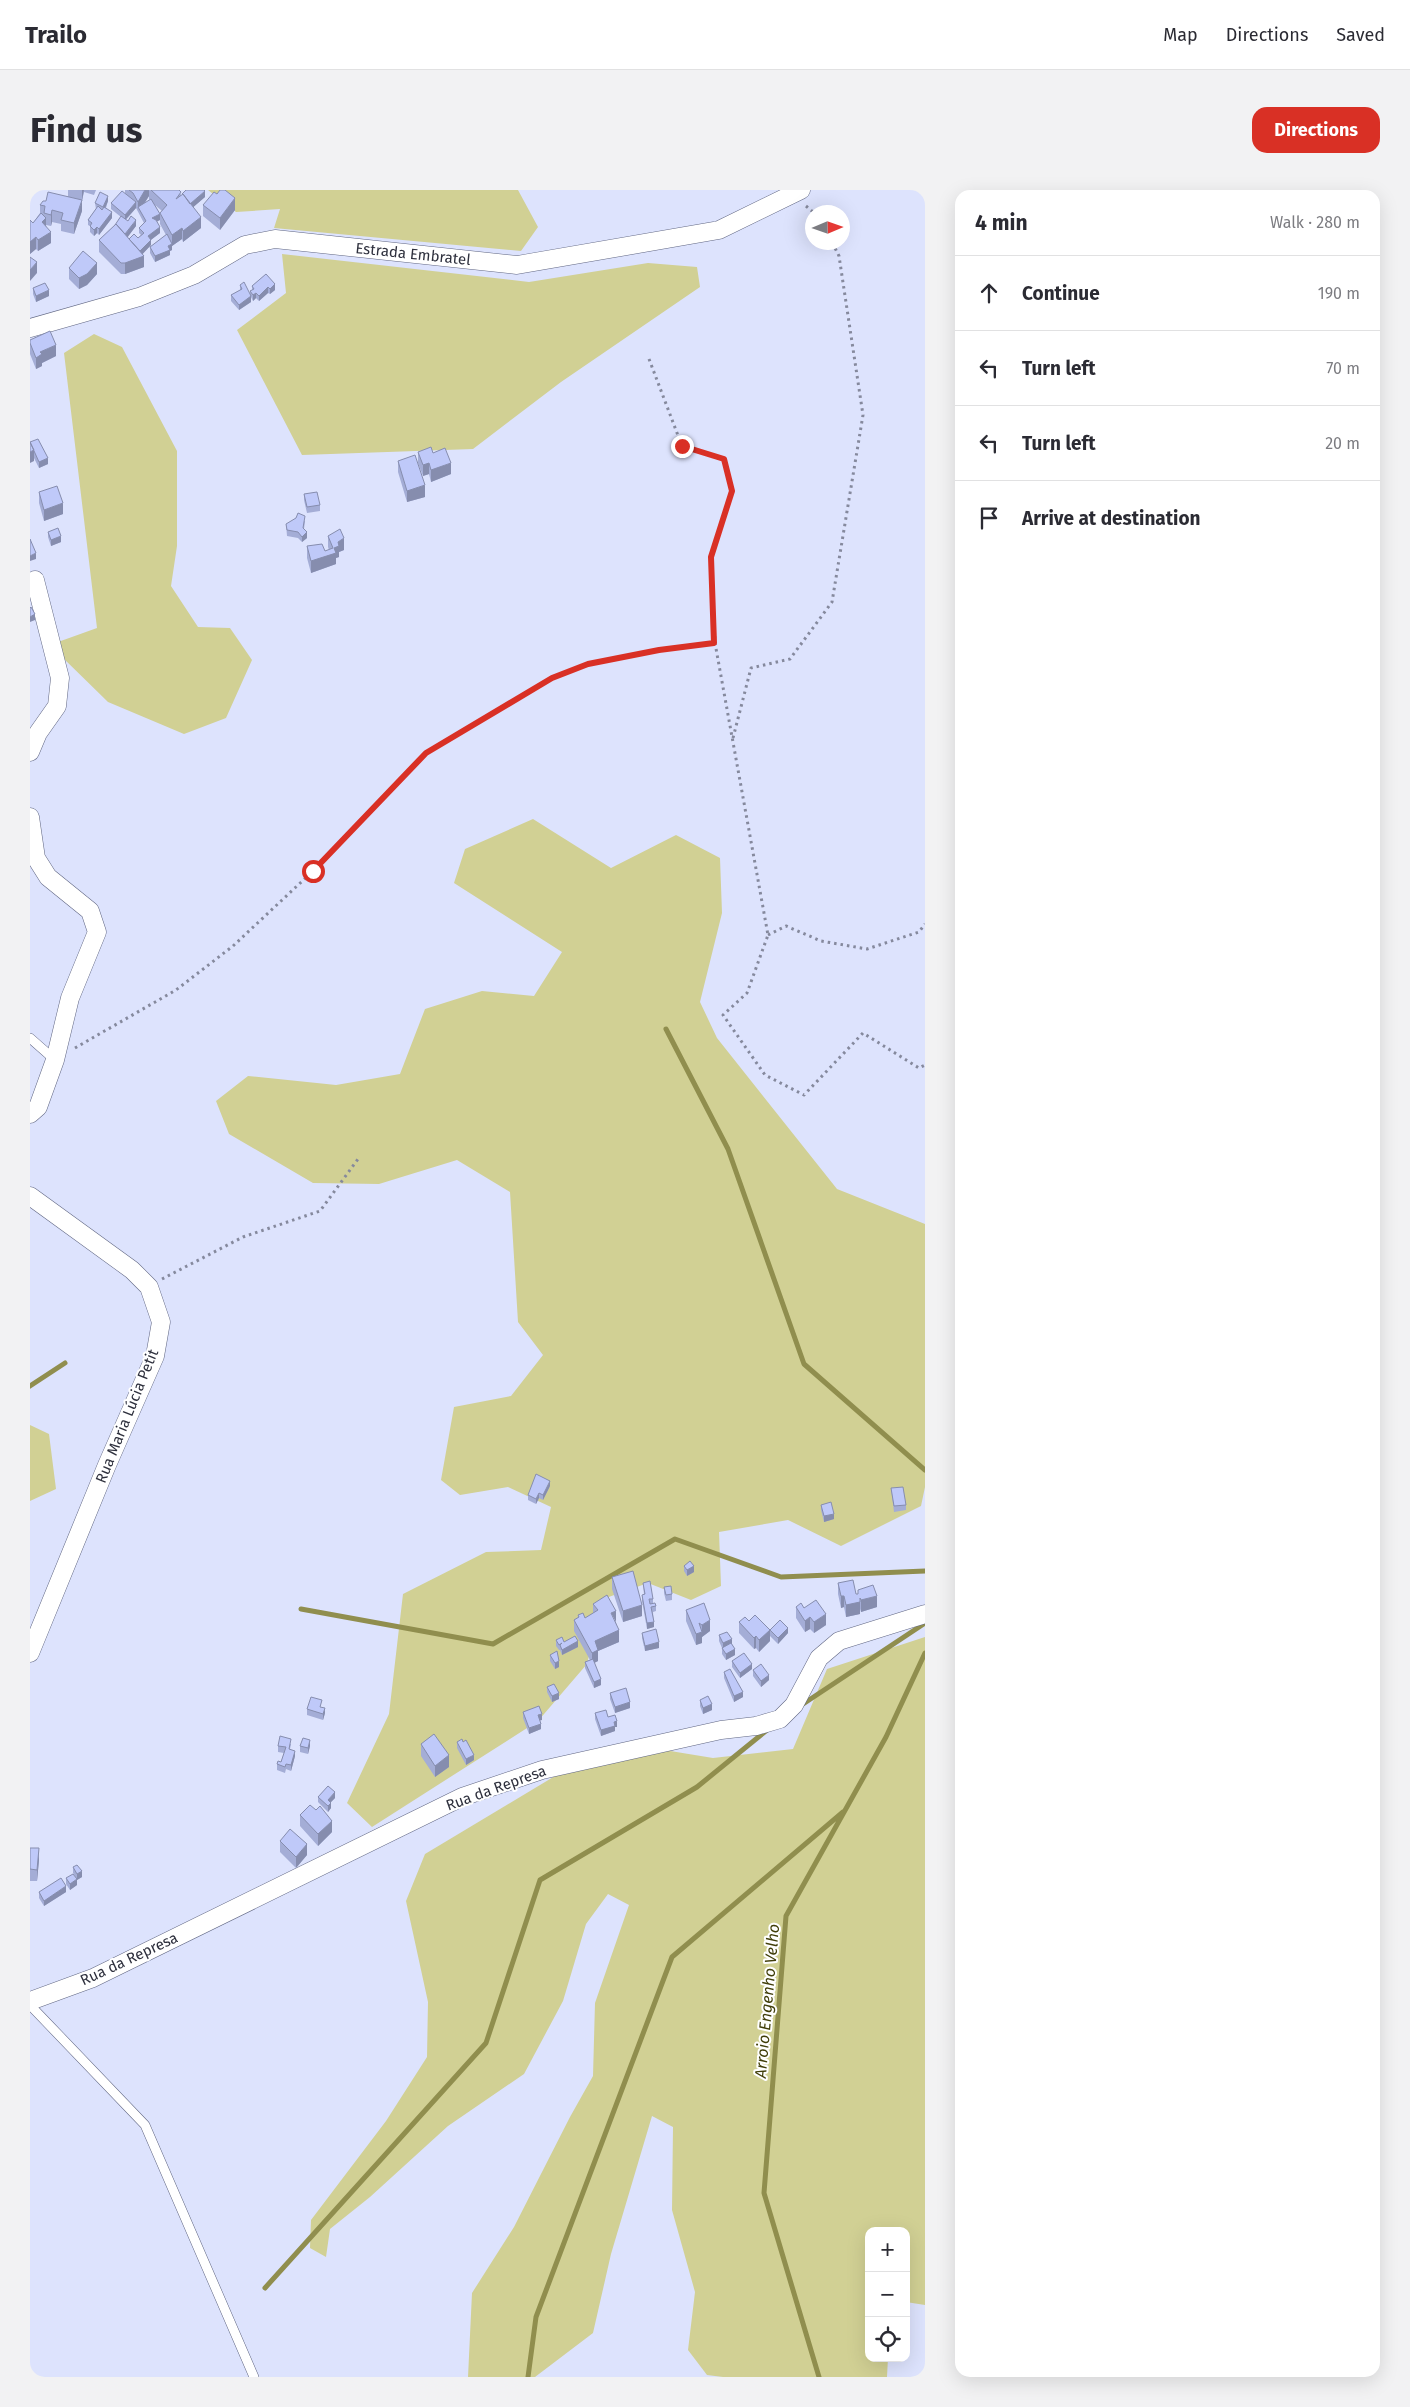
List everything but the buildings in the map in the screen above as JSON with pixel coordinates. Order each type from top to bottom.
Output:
[{"type":"street","name":"Estrada Embratel","points":[[30,328],[139,297],[194,275],[245,245],[275,240],[517,265],[718,230],[801,190]]},
{"type":"street","points":[[30,752],[38,733],[58,706],[60,678],[35,580]]},
{"type":"street","points":[[30,817],[36,858],[48,876],[90,911],[97,932],[70,998],[55,1060],[38,1106],[30,1114]]},
{"type":"street","name":"Rua Maria Lúcia Petit","points":[[30,1196],[132,1270],[148,1287],[160,1322],[155,1356],[107,1465],[30,1653]]},
{"type":"street","name":"Rua da Represa","points":[[30,2003],[93,1978],[462,1797],[542,1770],[721,1730],[756,1726],[780,1719],[794,1705],[819,1658],[839,1641],[925,1614]]},
{"type":"lane","points":[[30,1038],[55,1060]]},
{"type":"lane","points":[[30,2003],[145,2125],[254,2377]]},
{"type":"path","points":[[732,740],[752,668],[790,659],[832,602],[864,415],[839,256],[836,250]]},
{"type":"path","points":[[649,359],[682,446],[724,459],[732,491],[711,557],[714,643],[768,935],[747,993],[723,1015],[765,1075],[804,1095],[863,1034],[919,1068],[925,1065]]},
{"type":"path","points":[[55,1060],[98,1033],[176,990],[233,946],[313,871],[426,753],[552,678],[588,664],[659,650],[714,643]]},
{"type":"path","points":[[768,935],[786,926],[821,941],[867,948],[919,932],[925,924]]},
{"type":"path","points":[[148,1287],[243,1237],[320,1211],[358,1159]]},
{"type":"shaded area","points":[[208,190],[518,190],[538,227],[521,251],[274,228],[280,209],[236,212]]},
{"type":"shaded area","points":[[282,254],[529,282],[648,263],[697,267],[700,287],[561,382],[473,449],[302,455],[237,330],[286,293]]},
{"type":"shaded area","points":[[94,334],[122,347],[177,451],[177,546],[171,586],[198,627],[230,628],[252,660],[226,718],[184,734],[108,702],[61,656],[58,642],[97,628],[64,353]]},
{"type":"shaded area","points":[[533,819],[611,868],[676,835],[720,858],[722,913],[700,1002],[717,1038],[837,1189],[925,1224],[925,1487],[921,1506],[841,1546],[788,1520],[719,1532],[721,1586],[691,1600],[648,1583],[603,1599],[587,1664],[538,1721],[372,1827],[347,1803],[389,1714],[403,1594],[486,1552],[541,1550],[551,1507],[508,1487],[460,1495],[441,1480],[454,1407],[511,1396],[543,1355],[518,1322],[510,1192],[457,1160],[379,1184],[313,1183],[229,1134],[216,1101],[248,1076],[336,1085],[400,1074],[425,1009],[482,991],[534,996],[562,952],[454,883],[465,849]]},
{"type":"shaded area","points":[[30,1425],[49,1434],[56,1489],[30,1501]]},
{"type":"shaded area","points":[[925,1637],[925,2305],[910,2303],[910,2227],[865,2227],[865,2362],[888,2362],[887,2377],[723,2377],[707,2375],[688,2350],[695,2292],[672,2210],[673,2127],[652,2116],[611,2254],[593,2333],[535,2377],[468,2377],[472,2293],[514,2227],[593,2076],[595,2003],[629,1905],[608,1894],[586,1924],[563,2001],[524,2074],[448,2126],[370,2197],[330,2229],[326,2257],[310,2248],[311,2220],[386,2121],[427,2057],[428,2002],[406,1901],[425,1854],[560,1773],[646,1747],[713,1758],[793,1749],[827,1669]]},
{"type":"waterway","points":[[666,1029],[728,1149],[804,1364],[925,1470]]},
{"type":"waterway","points":[[30,1386],[65,1363]]},
{"type":"waterway","points":[[301,1609],[493,1644],[675,1539],[781,1577],[925,1571]]},
{"type":"waterway","points":[[800,1706],[925,1623]]},
{"type":"waterway","name":"Arroio Engenho Velho","points":[[819,2377],[764,2193],[786,1916],[886,1737],[925,1653]]},
{"type":"waterway","points":[[265,2288],[486,2043],[540,1880],[697,1787],[767,1730]]},
{"type":"waterway","points":[[528,2377],[536,2317],[672,1957],[843,1812]]},
{"type":"route","points":[[313,871],[426,753],[552,678],[588,664],[659,650],[714,643],[711,557],[732,491],[724,459],[682,446]]}]
